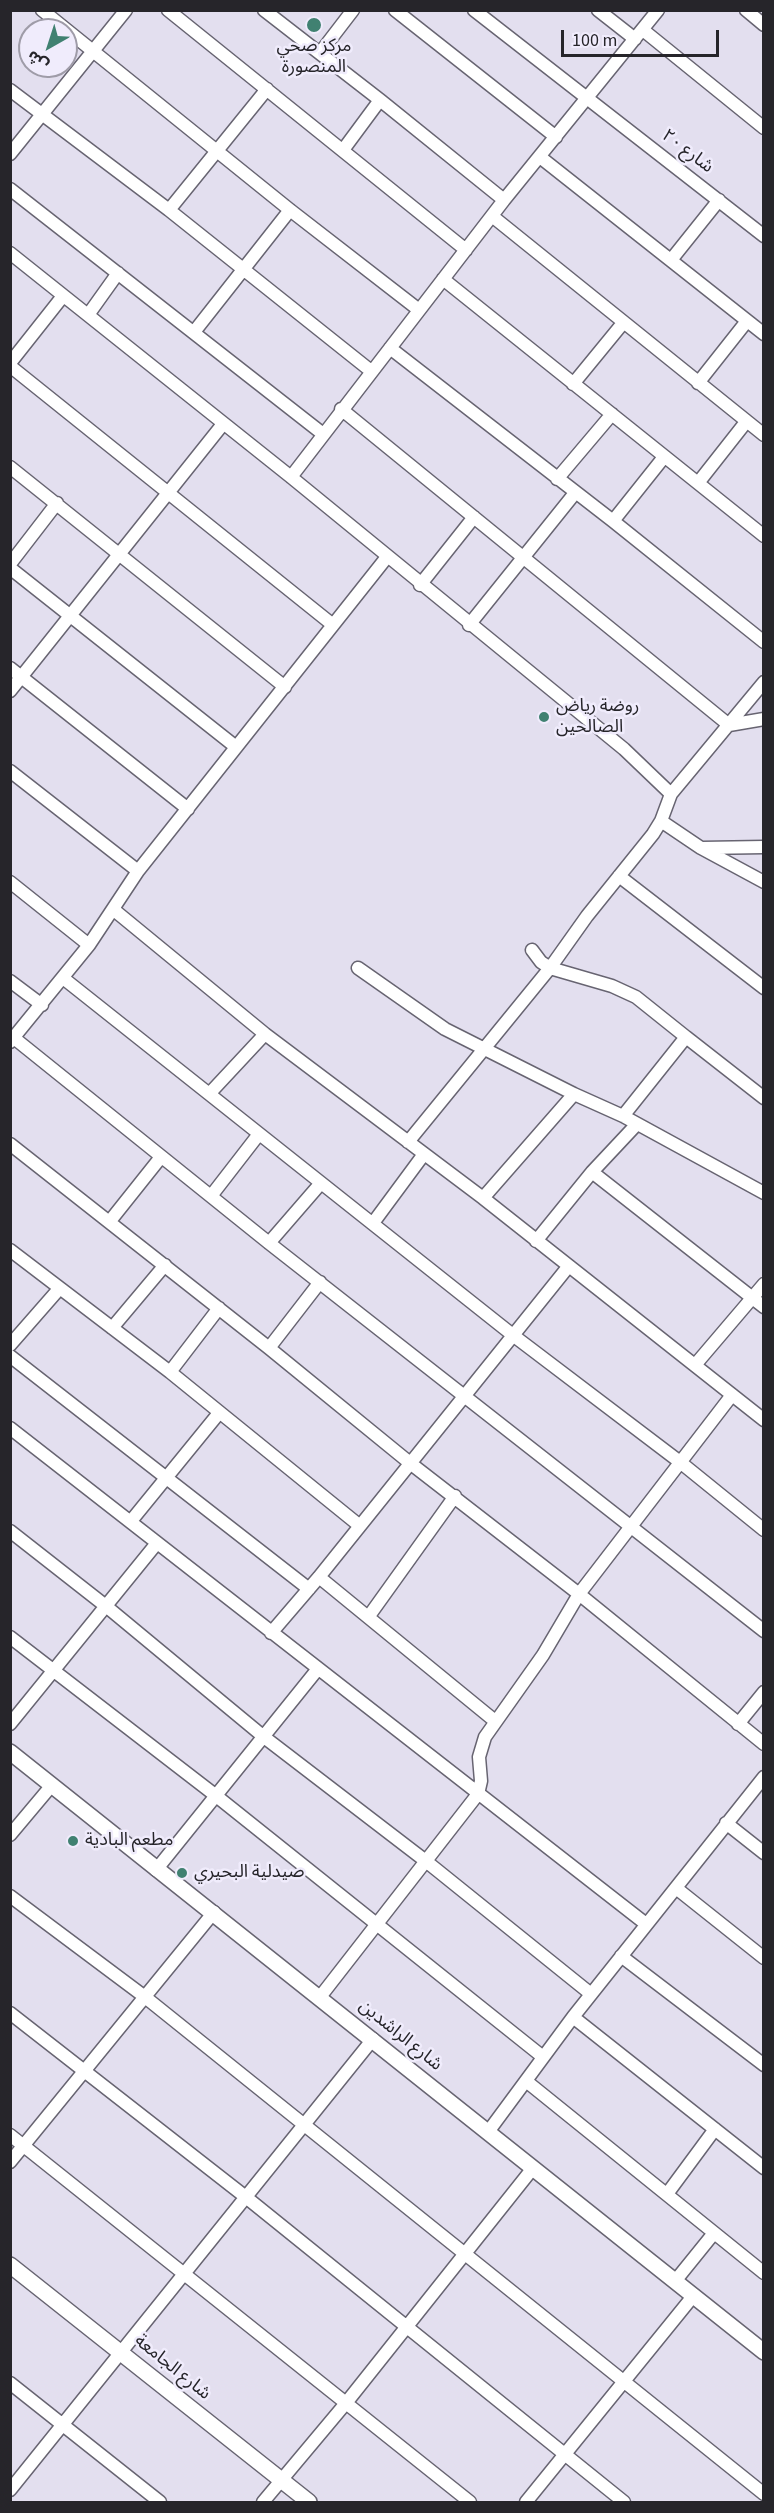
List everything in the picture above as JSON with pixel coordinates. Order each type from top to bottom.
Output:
[{"type":"street","points":[[42,10],[290,210],[419,310]]},
{"type":"street","points":[[12,148],[126,10]]},
{"type":"street","points":[[168,10],[466,249]]},
{"type":"street","points":[[264,10],[321,53],[504,201]]},
{"type":"street","points":[[321,53],[353,10]]},
{"type":"street","points":[[395,10],[556,137]]},
{"type":"street","name":"شارع ٢٠","points":[[474,10],[764,236]]},
{"type":"street","points":[[598,10],[639,35],[764,128]]},
{"type":"street","points":[[291,477],[466,249],[658,10]]},
{"type":"street","points":[[746,10],[764,25]]},
{"type":"street","points":[[169,210],[267,89]]},
{"type":"street","points":[[10,90],[169,210],[371,371]]},
{"type":"street","points":[[343,150],[380,100]]},
{"type":"street","points":[[540,157],[764,334]]},
{"type":"street","points":[[10,189],[323,434]]},
{"type":"street","points":[[670,260],[719,200]]},
{"type":"street","points":[[194,332],[290,210]]},
{"type":"street","points":[[492,216],[764,435]]},
{"type":"street","points":[[10,254],[291,477],[420,585],[624,749],[672,794]]},
{"type":"street","points":[[88,315],[118,273]]},
{"type":"street","points":[[443,279],[764,536]]},
{"type":"street","points":[[63,296],[10,365],[333,625]]},
{"type":"street","points":[[698,383],[747,321]]},
{"type":"street","points":[[573,384],[623,323]]},
{"type":"street","points":[[390,348],[613,521],[764,642]]},
{"type":"street","points":[[341,410],[729,726]]},
{"type":"street","points":[[557,479],[612,414]]},
{"type":"street","points":[[698,483],[746,422]]},
{"type":"street","points":[[10,691],[223,424]]},
{"type":"street","points":[[613,521],[664,457]]},
{"type":"street","points":[[10,467],[285,687]]},
{"type":"street","points":[[469,625],[575,493]]},
{"type":"street","points":[[57,503],[10,566],[237,747]]},
{"type":"street","points":[[420,585],[474,517]]},
{"type":"street","points":[[387,557],[138,871],[90,945],[12,1040],[764,1631]]},
{"type":"street","points":[[10,668],[188,809]]},
{"type":"street","points":[[408,1142],[550,968],[586,916],[661,821],[672,794],[764,682]]},
{"type":"street","points":[[729,726],[764,719]]},
{"type":"street","points":[[10,771],[138,871]]},
{"type":"street","points":[[661,821],[701,848],[764,882]]},
{"type":"street","points":[[701,848],[764,847]]},
{"type":"street","points":[[619,876],[764,988]]},
{"type":"street","points":[[10,882],[90,945]]},
{"type":"street","points":[[114,910],[265,1034],[483,1198],[764,1420]]},
{"type":"street","points":[[532,950],[541,962],[550,968],[623,990],[647,1005],[764,1098]]},
{"type":"street","points":[[358,968],[445,1029],[623,1116],[764,1193]]},
{"type":"street","points":[[63,978],[514,1336],[680,1462],[764,1530]]},
{"type":"street","points":[[10,981],[42,1005]]},
{"type":"street","points":[[210,1093],[265,1034]]},
{"type":"street","points":[[623,1116],[686,1037]]},
{"type":"street","points":[[483,1198],[574,1094]]},
{"type":"street","points":[[536,1241],[592,1172],[637,1124]]},
{"type":"street","points":[[211,1196],[259,1134]]},
{"type":"street","points":[[10,1144],[270,1348],[410,1463],[579,1594],[764,1744]]},
{"type":"street","points":[[372,1223],[424,1154]]},
{"type":"street","points":[[110,1221],[161,1157]]},
{"type":"street","points":[[592,1172],[764,1307]]},
{"type":"street","points":[[269,1243],[321,1183]]},
{"type":"street","points":[[10,1250],[170,1372],[360,1527]]},
{"type":"street","points":[[112,1328],[165,1265]]},
{"type":"street","points":[[270,1633],[360,1527],[568,1267]]},
{"type":"street","points":[[270,1348],[320,1282]]},
{"type":"street","points":[[695,1365],[764,1284]]},
{"type":"street","points":[[10,1345],[59,1288]]},
{"type":"street","points":[[170,1372],[219,1308]]},
{"type":"street","points":[[10,1356],[309,1589]]},
{"type":"street","points":[[320,1997],[478,1794],[482,1781],[479,1768],[480,1748],[495,1721],[543,1656],[579,1594],[732,1395]]},
{"type":"street","points":[[131,1521],[219,1413]]},
{"type":"street","points":[[10,1428],[131,1521],[317,1670],[646,1924]]},
{"type":"street","points":[[369,1616],[455,1496]]},
{"type":"street","points":[[10,1531],[107,1607],[264,1737],[427,1862],[591,1994]]},
{"type":"street","points":[[10,1724],[157,1543]]},
{"type":"street","points":[[319,1577],[495,1721]]},
{"type":"street","points":[[10,1637],[215,1795],[543,2057]]},
{"type":"street","points":[[156,1870],[317,1670]]},
{"type":"street","points":[[738,1724],[764,1692]]},
{"type":"street","name":"شارع الراشدين","points":[[10,1752],[156,1870],[214,1912],[764,2352]]},
{"type":"street","points":[[488,2132],[573,2017],[764,1777]]},
{"type":"street","points":[[10,1835],[52,1785]]},
{"type":"street","points":[[726,1824],[764,1853]]},
{"type":"street","points":[[676,1887],[764,1958]]},
{"type":"street","points":[[10,1896],[145,1997],[764,2494]]},
{"type":"street","points":[[10,2162],[214,1912]]},
{"type":"street","points":[[621,1956],[764,2065]]},
{"type":"street","points":[[10,2013],[247,2198],[624,2502]]},
{"type":"street","points":[[573,2017],[764,2168]]},
{"type":"street","points":[[10,2490],[373,2039]]},
{"type":"street","points":[[526,2081],[764,2273]]},
{"type":"street","points":[[667,2194],[715,2129]]},
{"type":"street","points":[[10,2135],[470,2502]]},
{"type":"street","points":[[264,2502],[533,2168]]},
{"type":"street","points":[[676,2280],[714,2233]]},
{"type":"street","name":"شارع الجامعة","points":[[10,2265],[309,2502]]},
{"type":"street","points":[[526,2502],[694,2295]]},
{"type":"street","points":[[10,2383],[160,2502]]},
{"type":"place","name":"مركز صحي المنصورة","points":[[314,25]]},
{"type":"place","name":"روضة رياض الصالحين","points":[[544,717]]},
{"type":"place","name":"مطعم البادية","points":[[73,1841]]},
{"type":"place","name":"صيدلية البحيري","points":[[182,1873]]}]
